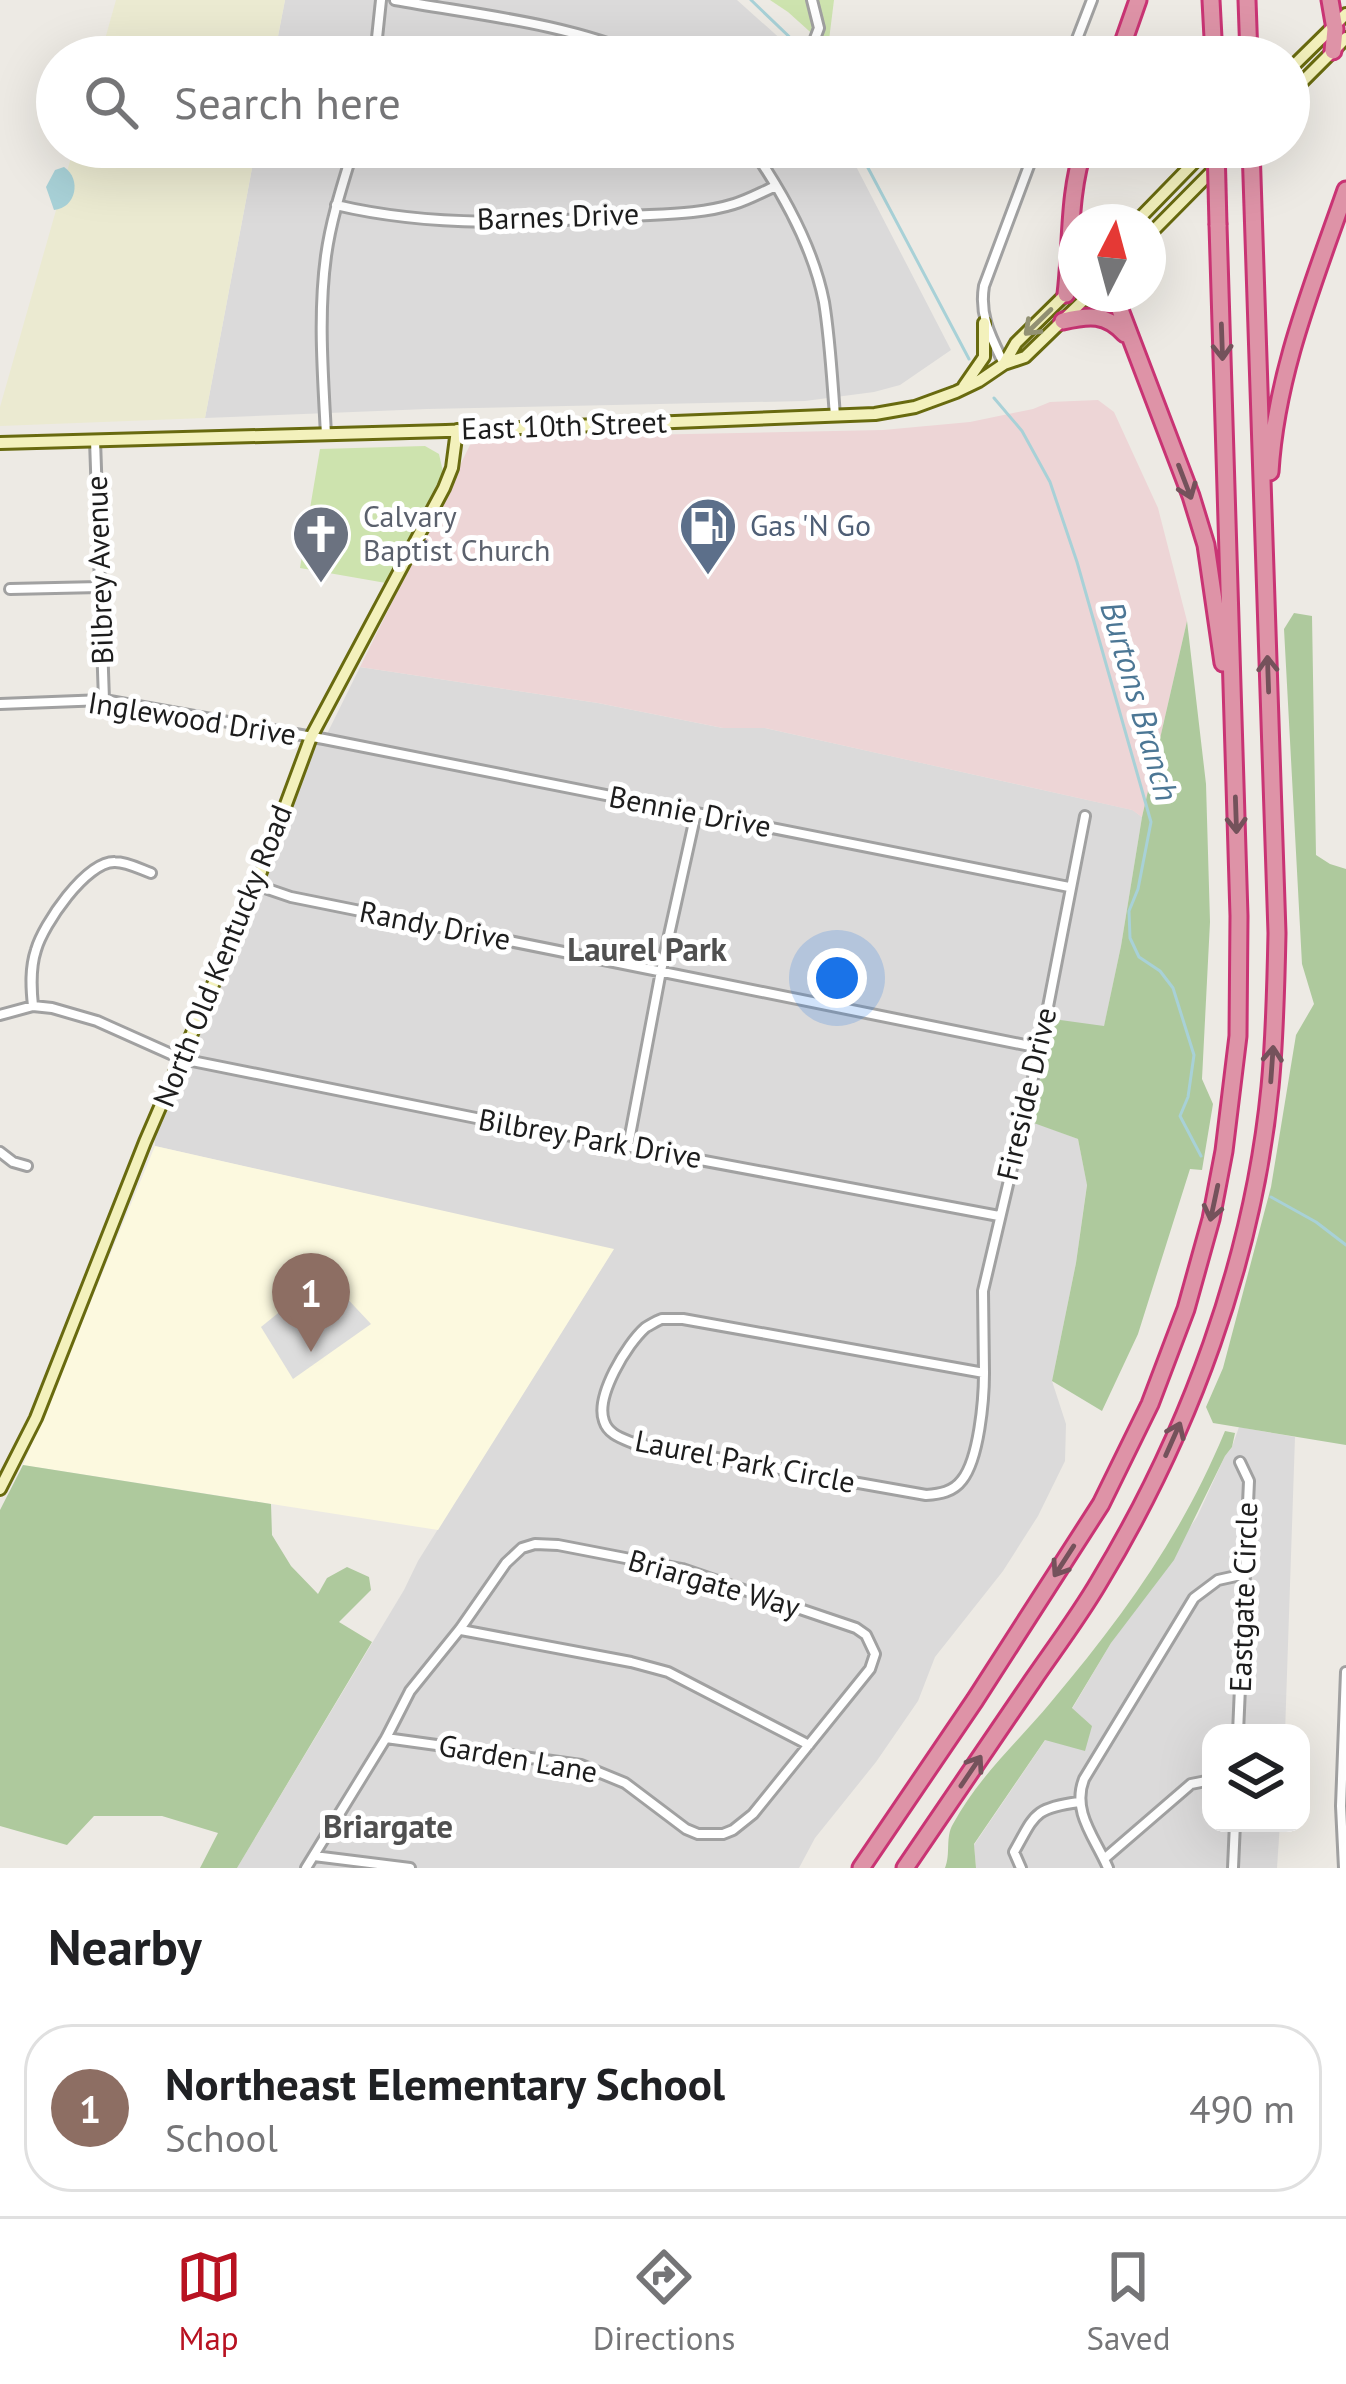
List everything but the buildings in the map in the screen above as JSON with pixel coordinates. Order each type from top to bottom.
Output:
[{"type":"highway","points":[[1125,36],[1138,0]]},
{"type":"highway","points":[[1211,0],[1213,36]]},
{"type":"highway","points":[[1247,0],[1248,36]]},
{"type":"highway","points":[[1330,0],[1338,34]]},
{"type":"highway","points":[[1071,204],[1079,168]]},
{"type":"highway","points":[[861,1868],[1101,1504],[1150,1404],[1186,1309],[1211,1219],[1238,1036],[1239,916],[1214,168]]},
{"type":"highway","points":[[905,1868],[1098,1584],[1146,1498],[1197,1387],[1236,1269],[1259,1165],[1276,1016],[1277,933],[1253,168]]},
{"type":"highway","points":[[1267,631],[1268,507],[1276,412],[1285,370],[1346,190]]},
{"type":"highway","points":[[1120,312],[1206,545],[1234,749]]},
{"type":"highway","points":[[1063,321],[1098,316],[1130,339]]},
{"type":"main road","points":[[1310,55],[1338,34]]},
{"type":"main road","points":[[1310,69],[1338,34]]},
{"type":"main road","points":[[1154,204],[1191,168]]},
{"type":"main road","points":[[1166,218],[1215,168]]},
{"type":"main road","points":[[1004,364],[1016,343],[1058,302]]},
{"type":"main road","name":"East 10th Street","points":[[0,443],[874,414],[915,407],[979,381],[1025,357],[1072,312]]},
{"type":"main road","points":[[956,392],[968,383],[984,357],[984,323]]},
{"type":"main road","name":"North Old Kentucky Road","points":[[0,1489],[36,1418],[138,1160],[256,885],[311,737],[444,488],[457,430]]},
{"type":"street","points":[[378,36],[382,0]]},
{"type":"street","points":[[395,0],[589,36]]},
{"type":"street","points":[[812,0],[819,28],[816,36]]},
{"type":"street","points":[[1078,36],[1092,0]]},
{"type":"street","points":[[326,435],[323,283],[347,168]]},
{"type":"street","points":[[765,168],[807,247],[824,301],[835,416]]},
{"type":"street","points":[[1004,364],[984,323],[981,304],[1028,168]]},
{"type":"street","name":"Barnes Drive","points":[[336,205],[424,220],[566,220],[710,210],[776,186]]},
{"type":"street","name":"Bilbrey Avenue","points":[[95,440],[104,700]]},
{"type":"street","points":[[10,589],[100,587]]},
{"type":"street","name":"Inglewood Drive","points":[[0,704],[104,700],[311,737]]},
{"type":"street","name":"Bennie Drive","points":[[311,737],[1069,887]]},
{"type":"street","points":[[628,1146],[696,813]]},
{"type":"street","name":"Fireside Drive","points":[[984,1373],[983,1291],[1040,1048],[1084,816]]},
{"type":"street","points":[[0,1015],[32,1006],[34,955],[45,926],[83,880],[104,863],[117,862],[151,873]]},
{"type":"street","name":"Randy Drive","points":[[256,885],[313,901],[1040,1048]]},
{"type":"street","name":"Bilbrey Park Drive","points":[[32,1006],[98,1021],[182,1059],[999,1216]]},
{"type":"street","points":[[0,1152],[27,1166]]},
{"type":"street","name":"Laurel Park Circle","points":[[662,1319],[984,1373],[969,1468],[961,1482],[941,1494],[861,1485],[633,1443],[610,1431],[603,1420],[602,1406],[618,1366],[646,1328],[662,1319]]},
{"type":"street","name":"Eastgate Circle","points":[[1238,1724],[1249,1481],[1240,1462]]},
{"type":"street","name":"Briargate Way","points":[[306,1868],[410,1691],[506,1563],[522,1548],[536,1544],[682,1569],[866,1635],[875,1654],[870,1669],[809,1745]]},
{"type":"street","points":[[1202,1782],[1191,1784],[1106,1864],[1081,1812],[1084,1779],[1194,1598],[1218,1580],[1245,1574]]},
{"type":"street","points":[[460,1629],[668,1672],[809,1745]]},
{"type":"street","points":[[1344,1868],[1341,1806],[1346,1672]]},
{"type":"street","name":"Garden Lane","points":[[386,1738],[581,1765],[625,1783],[686,1829],[711,1836],[734,1830],[754,1814],[809,1745]]},
{"type":"street","points":[[1021,1868],[1014,1852],[1036,1814],[1079,1802]]},
{"type":"street","points":[[1233,1868],[1235,1832]]},
{"type":"street","points":[[314,1856],[410,1868]]},
{"type":"shaded area","points":[[285,0],[737,0],[777,36],[278,36]]},
{"type":"shaded area","points":[[252,168],[857,168],[951,350],[900,385],[805,401],[205,418]]},
{"type":"shaded area","points":[[1098,400],[1114,412],[1158,508],[1187,621],[1142,817],[1132,810],[765,728],[723,728],[598,703],[360,667],[471,443],[537,437],[883,430],[970,422],[1050,402]]},
{"type":"shaded area","name":"Laurel Park","points":[[360,667],[598,703],[723,728],[765,728],[1133,810],[1142,817],[1104,1027],[1053,1020],[1031,1121],[1078,1139],[1087,1184],[1052,1381],[1066,1424],[1065,1461],[1003,1571],[935,1657],[918,1701],[815,1838],[799,1868],[237,1868],[418,1561],[613,1250],[155,1146],[154,1137],[182,1071],[188,1067],[256,897],[267,883],[263,879],[313,751],[322,744]]},
{"type":"shaded area","points":[[155,1146],[614,1249],[438,1530],[23,1465]]},
{"type":"shaded area","points":[[325,1275],[371,1324],[293,1379],[261,1327]]},
{"type":"shaded area","points":[[1239,1427],[1295,1437],[1285,1724],[1202,1724],[1202,1832],[1279,1832],[1277,1868],[976,1868],[974,1845],[1046,1739],[1085,1750],[1072,1709],[1197,1517]]},
{"type":"green space","points":[[116,0],[285,0],[278,36],[106,36]]},
{"type":"green space","points":[[770,0],[834,0],[830,36],[815,36]]},
{"type":"green space","points":[[68,168],[252,168],[205,418],[0,426],[0,407]]},
{"type":"green space","points":[[425,446],[439,454],[443,472],[386,583],[300,568],[320,449]]},
{"type":"green space","points":[[1294,613],[1312,616],[1316,855],[1346,869],[1346,1445],[1213,1423],[1206,1407],[1223,1368],[1271,1187],[1296,1035],[1314,1004],[1302,964],[1284,629]]},
{"type":"green space","points":[[1187,621],[1206,784],[1210,922],[1202,1079],[1213,1104],[1202,1170],[1190,1169],[1138,1334],[1102,1411],[1052,1381],[1087,1185],[1078,1139],[1031,1122],[1053,1019],[1104,1026],[1142,817]]},
{"type":"green space","points":[[1225,1431],[1235,1433],[1232,1447],[1174,1560],[1111,1643],[1072,1708],[1092,1726],[1085,1751],[1045,1740],[974,1844],[976,1868],[945,1868],[951,1829],[963,1807],[1127,1606],[1190,1506]]},
{"type":"green space","points":[[23,1465],[271,1504],[272,1535],[291,1566],[318,1594],[327,1578],[347,1567],[369,1577],[371,1590],[339,1622],[372,1642],[237,1868],[200,1868],[218,1833],[162,1816],[94,1816],[67,1845],[0,1826],[0,1510]]},
{"type":"water","points":[[65,168],[75,185],[72,199],[54,210],[46,187],[55,170]]},
{"type":"waterway","name":"Burtons Branch","points":[[751,0],[789,36]]},
{"type":"waterway","name":"Burtons Branch","points":[[868,168],[969,359]]},
{"type":"waterway","name":"Burtons Branch","points":[[994,398],[1022,431],[1050,482],[1151,822],[1129,911],[1130,938],[1139,957],[1160,971],[1173,988],[1194,1055],[1180,1116],[1201,1156]]},
{"type":"waterway","name":"Burtons Branch","points":[[1271,1197],[1346,1245]]},
{"type":"place","name":"Gas 'N Go","points":[[708,577]]},
{"type":"place","name":"Calvary Baptist Church","points":[[321,585]]},
{"type":"place","name":"Northeast Elementary School","points":[[311,1352]]},
{"type":"district","name":"Laurel Park","points":[[647,949]]},
{"type":"district","name":"Briargate","points":[[388,1826]]}]
